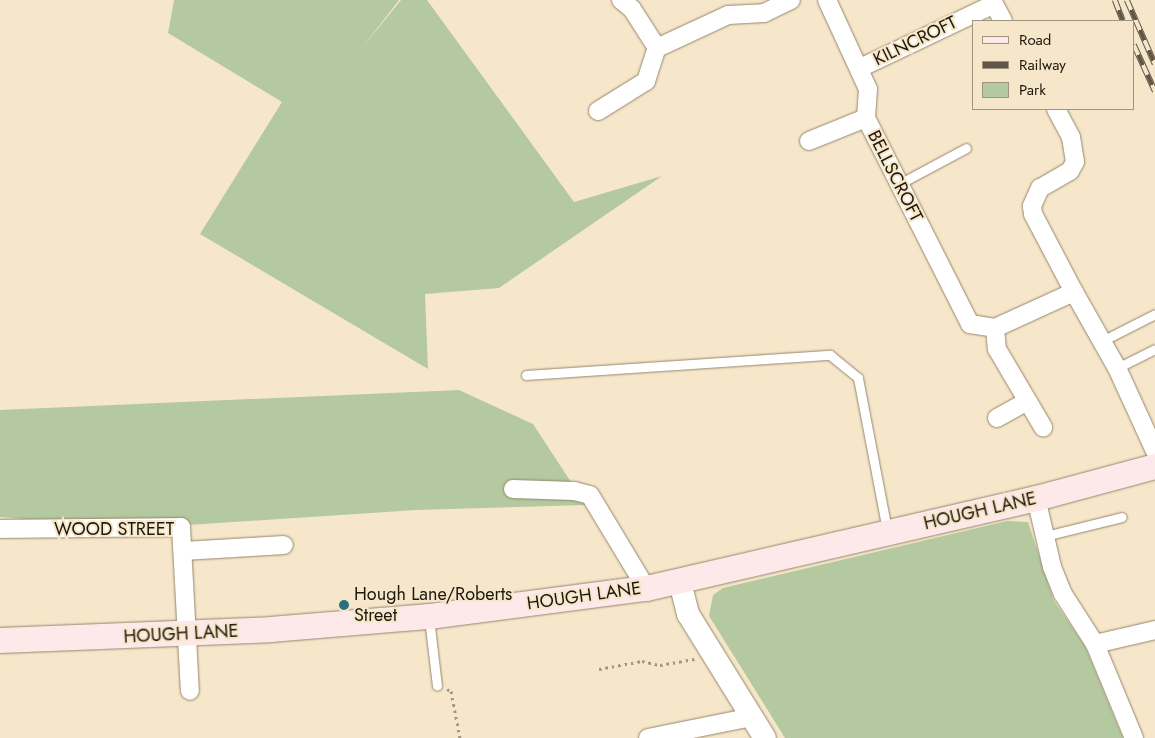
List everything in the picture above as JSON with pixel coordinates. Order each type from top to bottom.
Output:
[{"type":"main road","name":"HOUGH LANE","points":[[0,640],[189,635],[428,616],[646,588],[680,582],[1036,498],[1155,466]]},
{"type":"street","points":[[621,0],[632,9],[657,48]]},
{"type":"street","points":[[598,111],[646,81],[657,48],[728,15],[764,14],[792,0]]},
{"type":"street","name":"BELLSCROFT","points":[[827,0],[860,68],[868,89],[866,118],[970,324],[996,328]]},
{"type":"street","points":[[993,2],[1002,20]]},
{"type":"street","name":"KILNCROFT","points":[[860,68],[993,2]]},
{"type":"street","points":[[1057,110],[1071,137],[1075,162],[1070,171],[1040,188],[1032,206],[1033,214],[1117,368],[1155,451]]},
{"type":"street","points":[[809,141],[866,118]]},
{"type":"street","points":[[1043,427],[1026,402],[996,349],[996,328],[1074,292]]},
{"type":"street","points":[[997,418],[1026,402]]},
{"type":"street","points":[[513,490],[574,491],[590,496],[646,588]]},
{"type":"street","points":[[1036,498],[1062,594],[1095,644],[1134,738]]},
{"type":"street","name":"WOOD STREET","points":[[0,529],[181,527],[189,635],[190,691]]},
{"type":"street","points":[[184,551],[284,545]]},
{"type":"street","points":[[680,582],[688,614],[765,738]]},
{"type":"street","points":[[1095,644],[1155,630]]},
{"type":"street","points":[[648,738],[752,717]]},
{"type":"lane","points":[[899,184],[966,148]]},
{"type":"lane","points":[[1102,341],[1155,314]]},
{"type":"lane","points":[[1117,368],[1155,349]]},
{"type":"lane","points":[[526,375],[830,356],[858,378],[887,533]]},
{"type":"lane","points":[[1045,536],[1122,517]]},
{"type":"lane","points":[[428,616],[437,686]]},
{"type":"path","points":[[599,669],[642,661],[660,665],[713,656]]},
{"type":"path","points":[[437,686],[451,690],[460,738]]},
{"type":"green space","points":[[174,0],[399,0],[362,48],[401,0],[427,0],[574,202],[662,176],[499,288],[425,294],[428,369],[200,234],[282,102],[168,33]]},
{"type":"green space","points":[[459,390],[533,424],[586,505],[416,510],[143,528],[0,517],[0,410]]},
{"type":"green space","points":[[1007,521],[1028,522],[1054,601],[1085,646],[1123,738],[785,738],[709,616],[713,595],[723,588]]},
{"type":"railway","points":[[1115,0],[1123,20]]},
{"type":"railway","points":[[1127,0],[1155,64]]},
{"type":"railway","points":[[1135,47],[1155,91]]},
{"type":"place","name":"Hough Lane/Roberts Street","points":[[344,605]]}]
